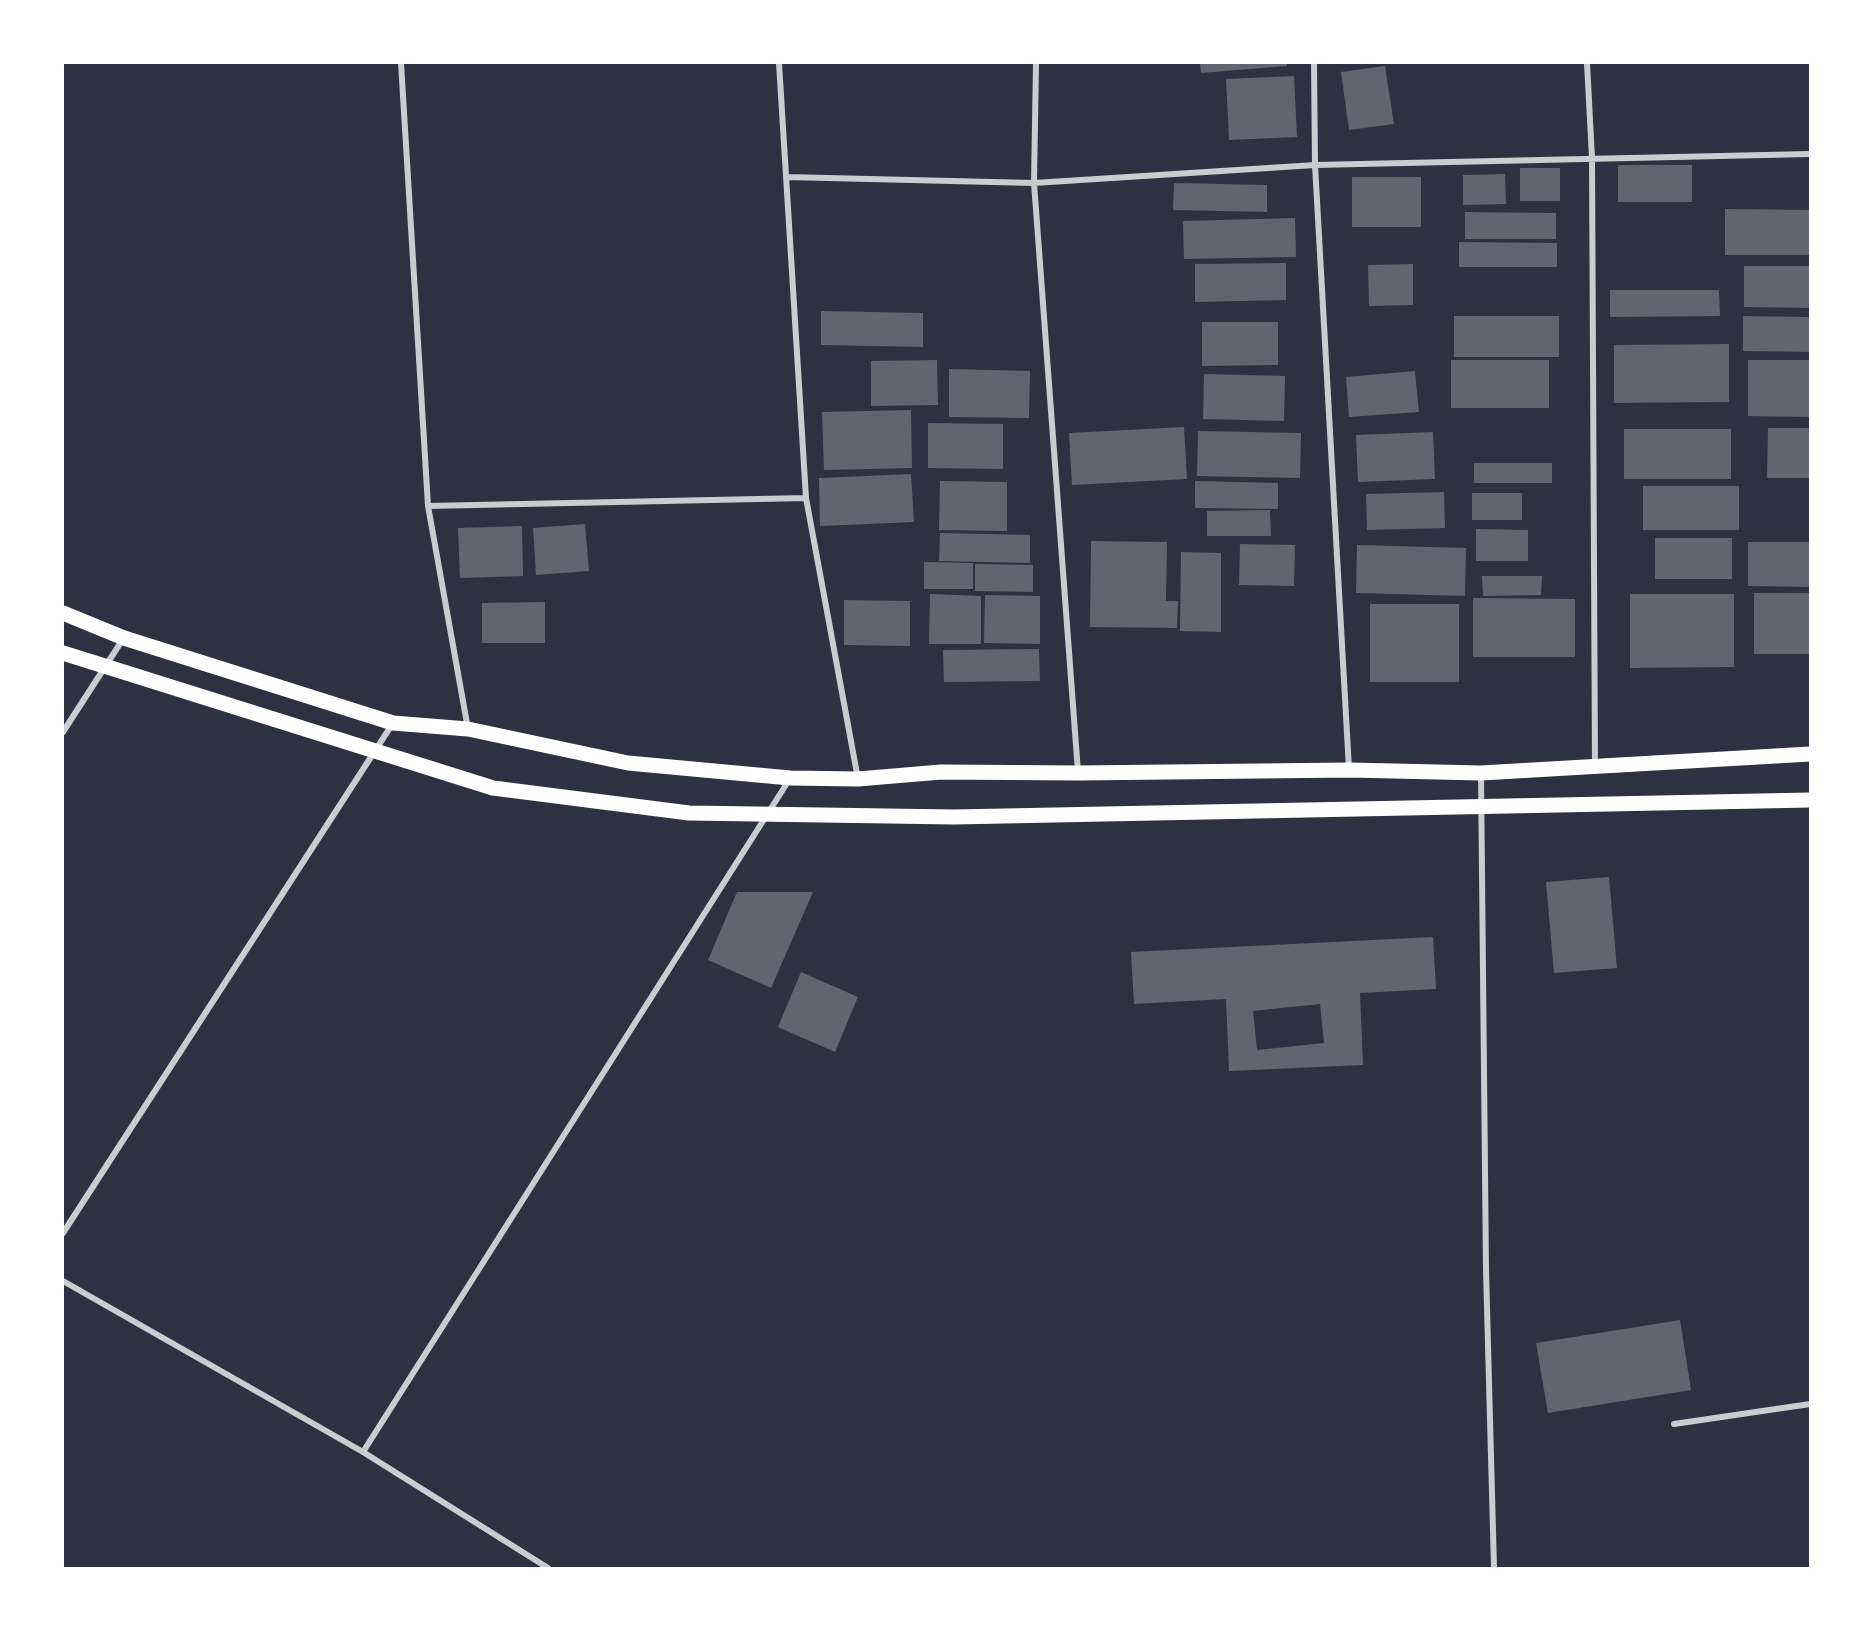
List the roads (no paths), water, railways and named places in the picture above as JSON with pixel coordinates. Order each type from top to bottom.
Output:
[{"type":"main road","points":[[63,613],[124,638],[393,723],[468,729],[628,763],[790,778],[858,779],[941,772],[1350,770],[1481,773],[1810,754]]},
{"type":"main road","points":[[63,653],[493,788],[689,813],[954,817],[1810,800]]},
{"type":"street","points":[[401,63],[428,506],[468,729]]},
{"type":"street","points":[[779,63],[806,498],[858,779]]},
{"type":"street","points":[[1036,63],[1034,183],[1078,773]]},
{"type":"street","points":[[1314,63],[1315,165],[1350,770]]},
{"type":"street","points":[[1587,63],[1592,158],[1595,768]]},
{"type":"street","points":[[786,177],[1034,183],[1315,165],[1810,154]]},
{"type":"street","points":[[428,506],[806,498]]},
{"type":"street","points":[[63,732],[124,638]]},
{"type":"street","points":[[63,1233],[393,723]]},
{"type":"street","points":[[1481,773],[1486,1270],[1494,1568]]},
{"type":"street","points":[[363,1452],[790,778]]},
{"type":"street","points":[[63,1281],[363,1452],[548,1568]]},
{"type":"street","points":[[1674,1424],[1810,1404]]}]
